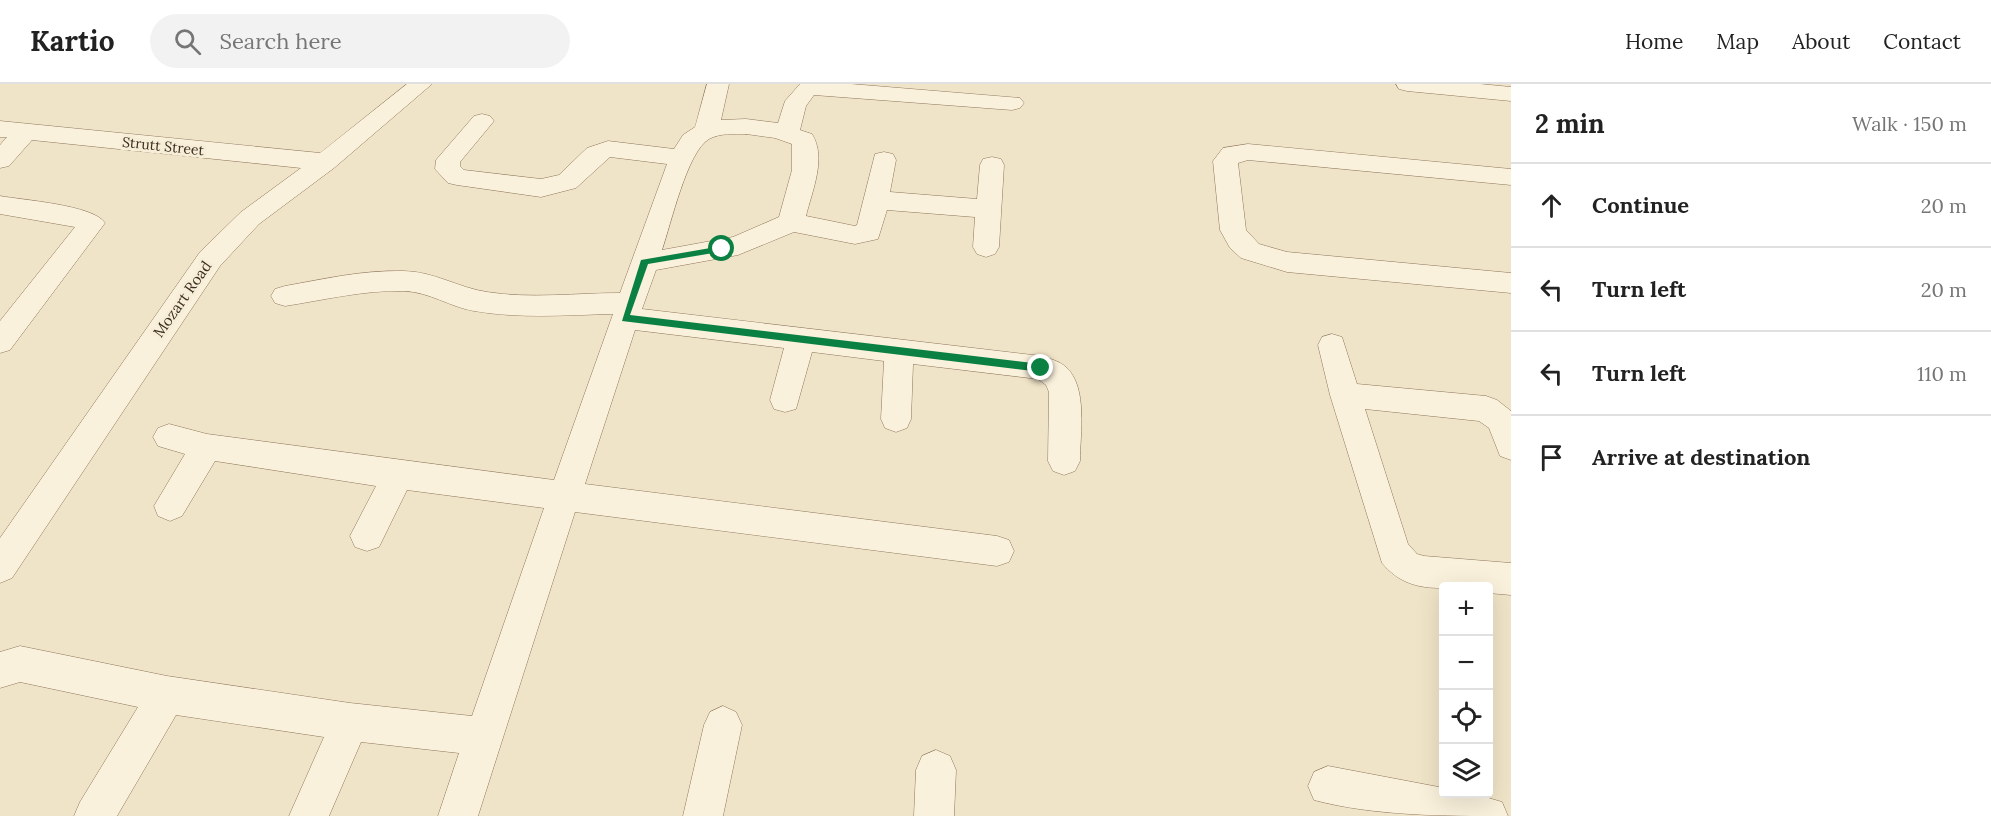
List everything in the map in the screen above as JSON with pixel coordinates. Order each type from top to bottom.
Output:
[{"type":"street","name":"Mozart Road","points":[[0,567],[210,259],[250,218],[325,162],[421,84]]},
{"type":"street","points":[[706,132],[718,84]]},
{"type":"street","points":[[1407,84],[1511,93]]},
{"type":"street","points":[[788,132],[801,92],[810,88],[862,87],[1012,103]]},
{"type":"street","points":[[482,121],[448,160],[447,169],[457,177],[541,188],[567,182],[596,154],[608,149],[681,158]]},
{"type":"street","points":[[458,816],[563,494],[681,158],[693,139],[706,132],[732,126],[788,132],[803,140],[807,150],[791,222]]},
{"type":"street","name":"Strutt Street","points":[[0,129],[325,162]]},
{"type":"street","points":[[0,160],[26,132]]},
{"type":"street","points":[[1511,177],[1248,152],[1232,154],[1225,161],[1233,230],[1239,241],[1250,251],[1287,261],[1511,283]]},
{"type":"street","points":[[644,262],[685,257],[756,241],[791,222],[863,235],[869,232],[884,160]]},
{"type":"street","points":[[986,247],[992,165]]},
{"type":"street","points":[[877,200],[989,209]]},
{"type":"street","points":[[0,206],[87,220],[92,223],[0,342]]},
{"type":"street","points":[[285,296],[370,282],[406,281],[443,288],[471,300],[503,305],[628,311],[801,340],[1026,365],[1054,373],[1062,381],[1064,460]]},
{"type":"street","points":[[785,400],[801,340]]},
{"type":"street","points":[[1332,345],[1345,395],[1394,552],[1406,566],[1424,572],[1511,579]]},
{"type":"street","points":[[896,419],[899,351]]},
{"type":"street","points":[[1345,395],[1486,409],[1502,421],[1511,447]]},
{"type":"street","points":[[169,437],[207,447],[398,475],[563,494],[997,551]]},
{"type":"street","points":[[170,506],[207,447]]},
{"type":"street","points":[[367,536],[398,475]]},
{"type":"street","points":[[0,670],[20,664],[167,695],[350,722],[484,737]]},
{"type":"street","points":[[94,816],[167,695]]},
{"type":"street","points":[[309,816],[350,722]]},
{"type":"street","points":[[703,816],[723,725]]},
{"type":"street","points":[[934,816],[936,770]]},
{"type":"street","points":[[1328,786],[1488,816]]},
{"type":"route","points":[[722,249],[685,257],[644,262],[625,318],[1041,368]]}]
